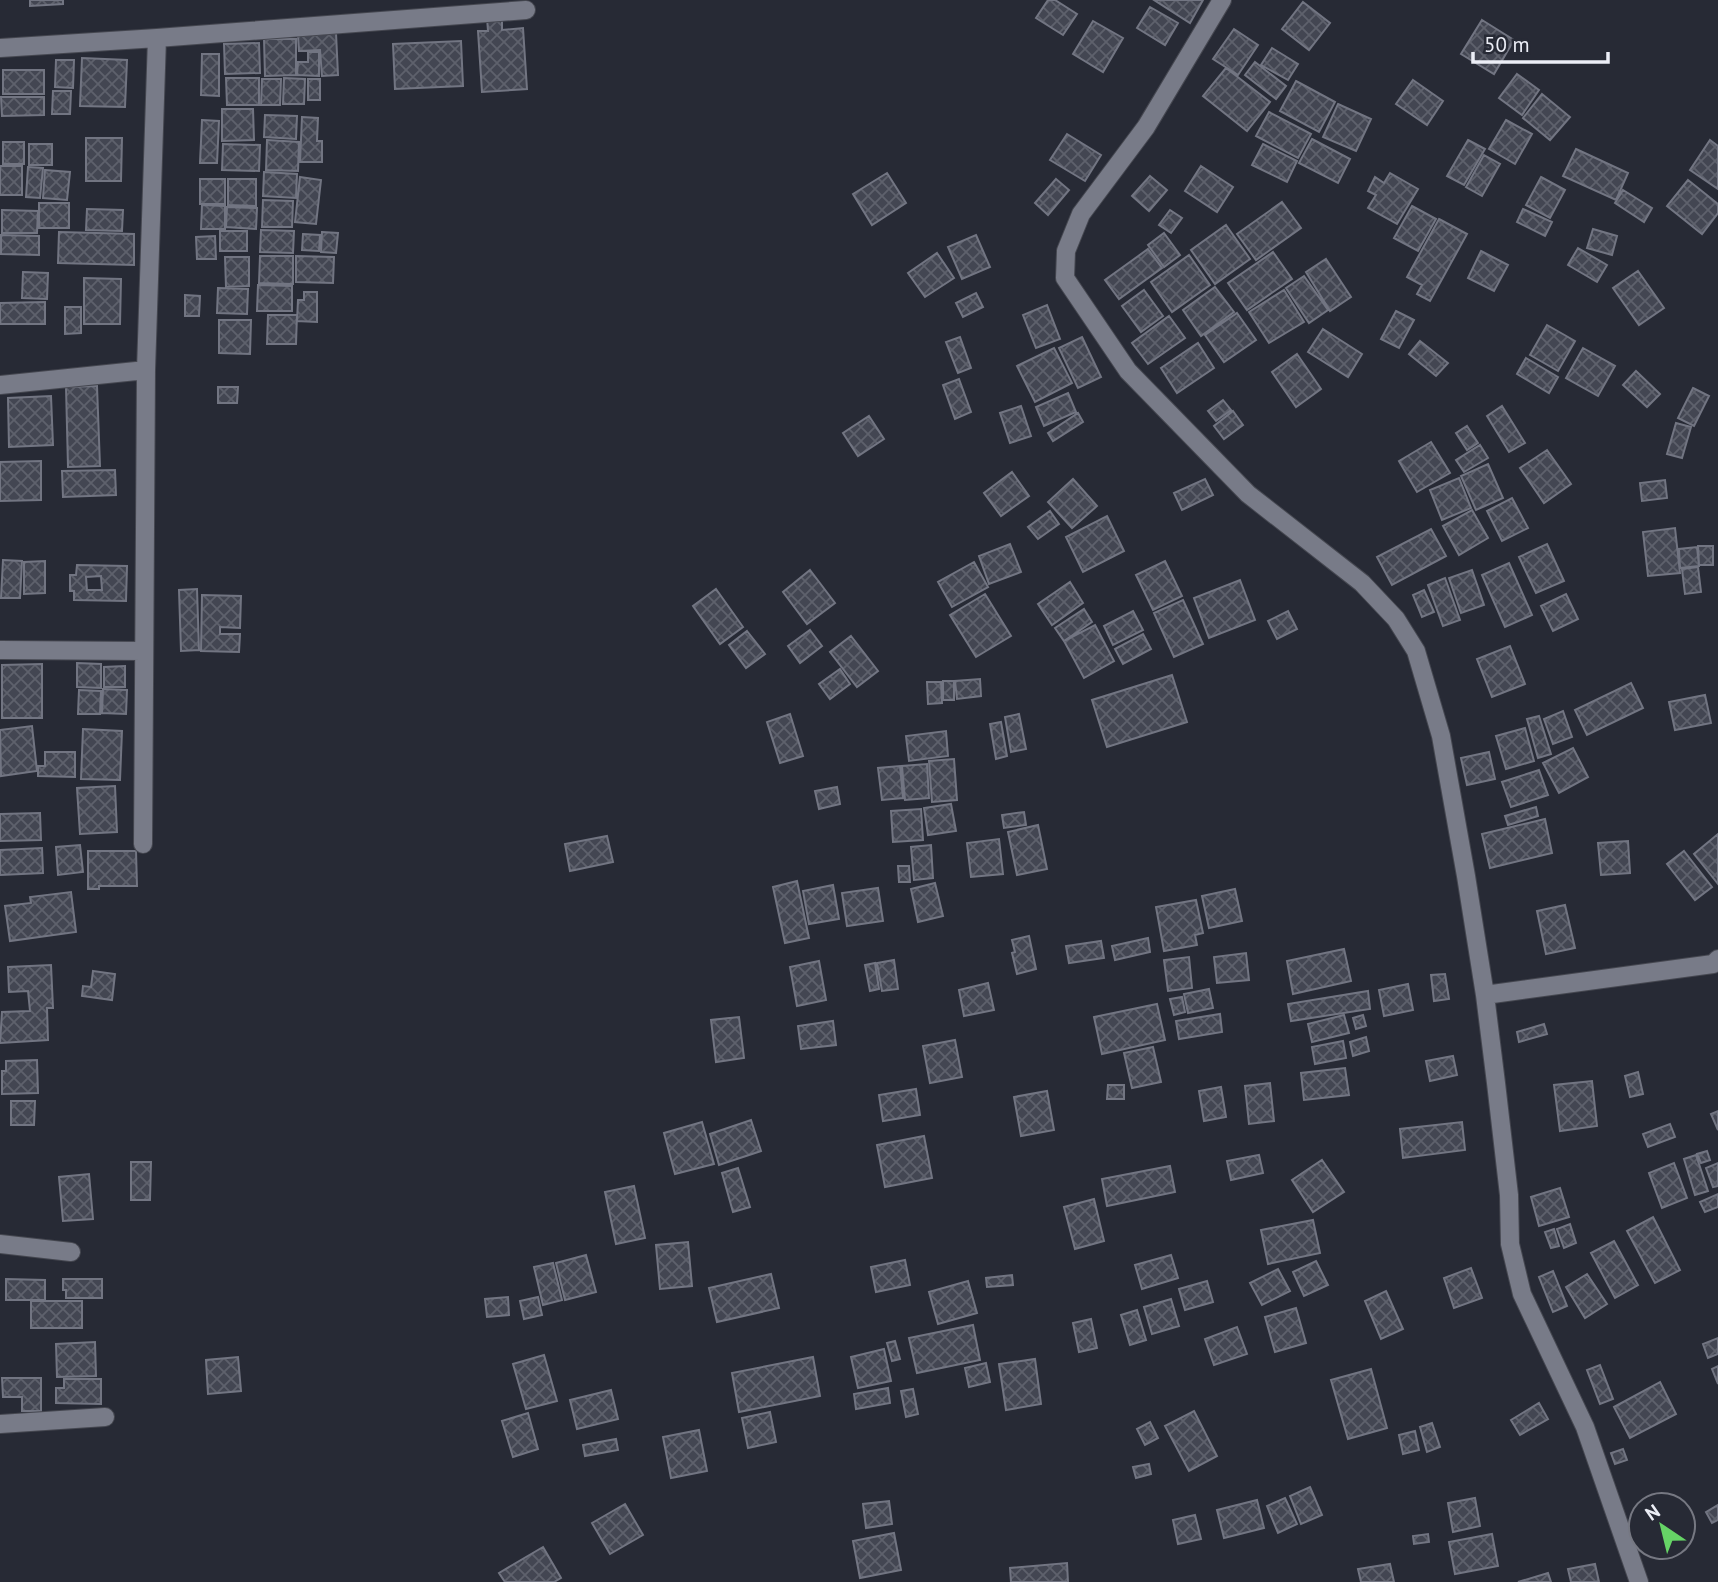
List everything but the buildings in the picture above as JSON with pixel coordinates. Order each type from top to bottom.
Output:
[{"type":"street","points":[[1222,0],[1146,127],[1081,214],[1066,251],[1065,278],[1136,380],[1248,494],[1362,583],[1396,619],[1416,651],[1441,736],[1485,995],[1509,1195],[1510,1244],[1522,1294],[1585,1427],[1639,1582]]},
{"type":"street","points":[[0,48],[526,10]]},
{"type":"street","points":[[143,844],[146,370],[157,38]]},
{"type":"street","points":[[0,385],[146,370]]},
{"type":"street","points":[[0,650],[143,651]]},
{"type":"street","points":[[1485,995],[1713,964],[1718,959]]},
{"type":"street","points":[[0,1244],[71,1252]]},
{"type":"street","points":[[0,1424],[105,1417]]}]
